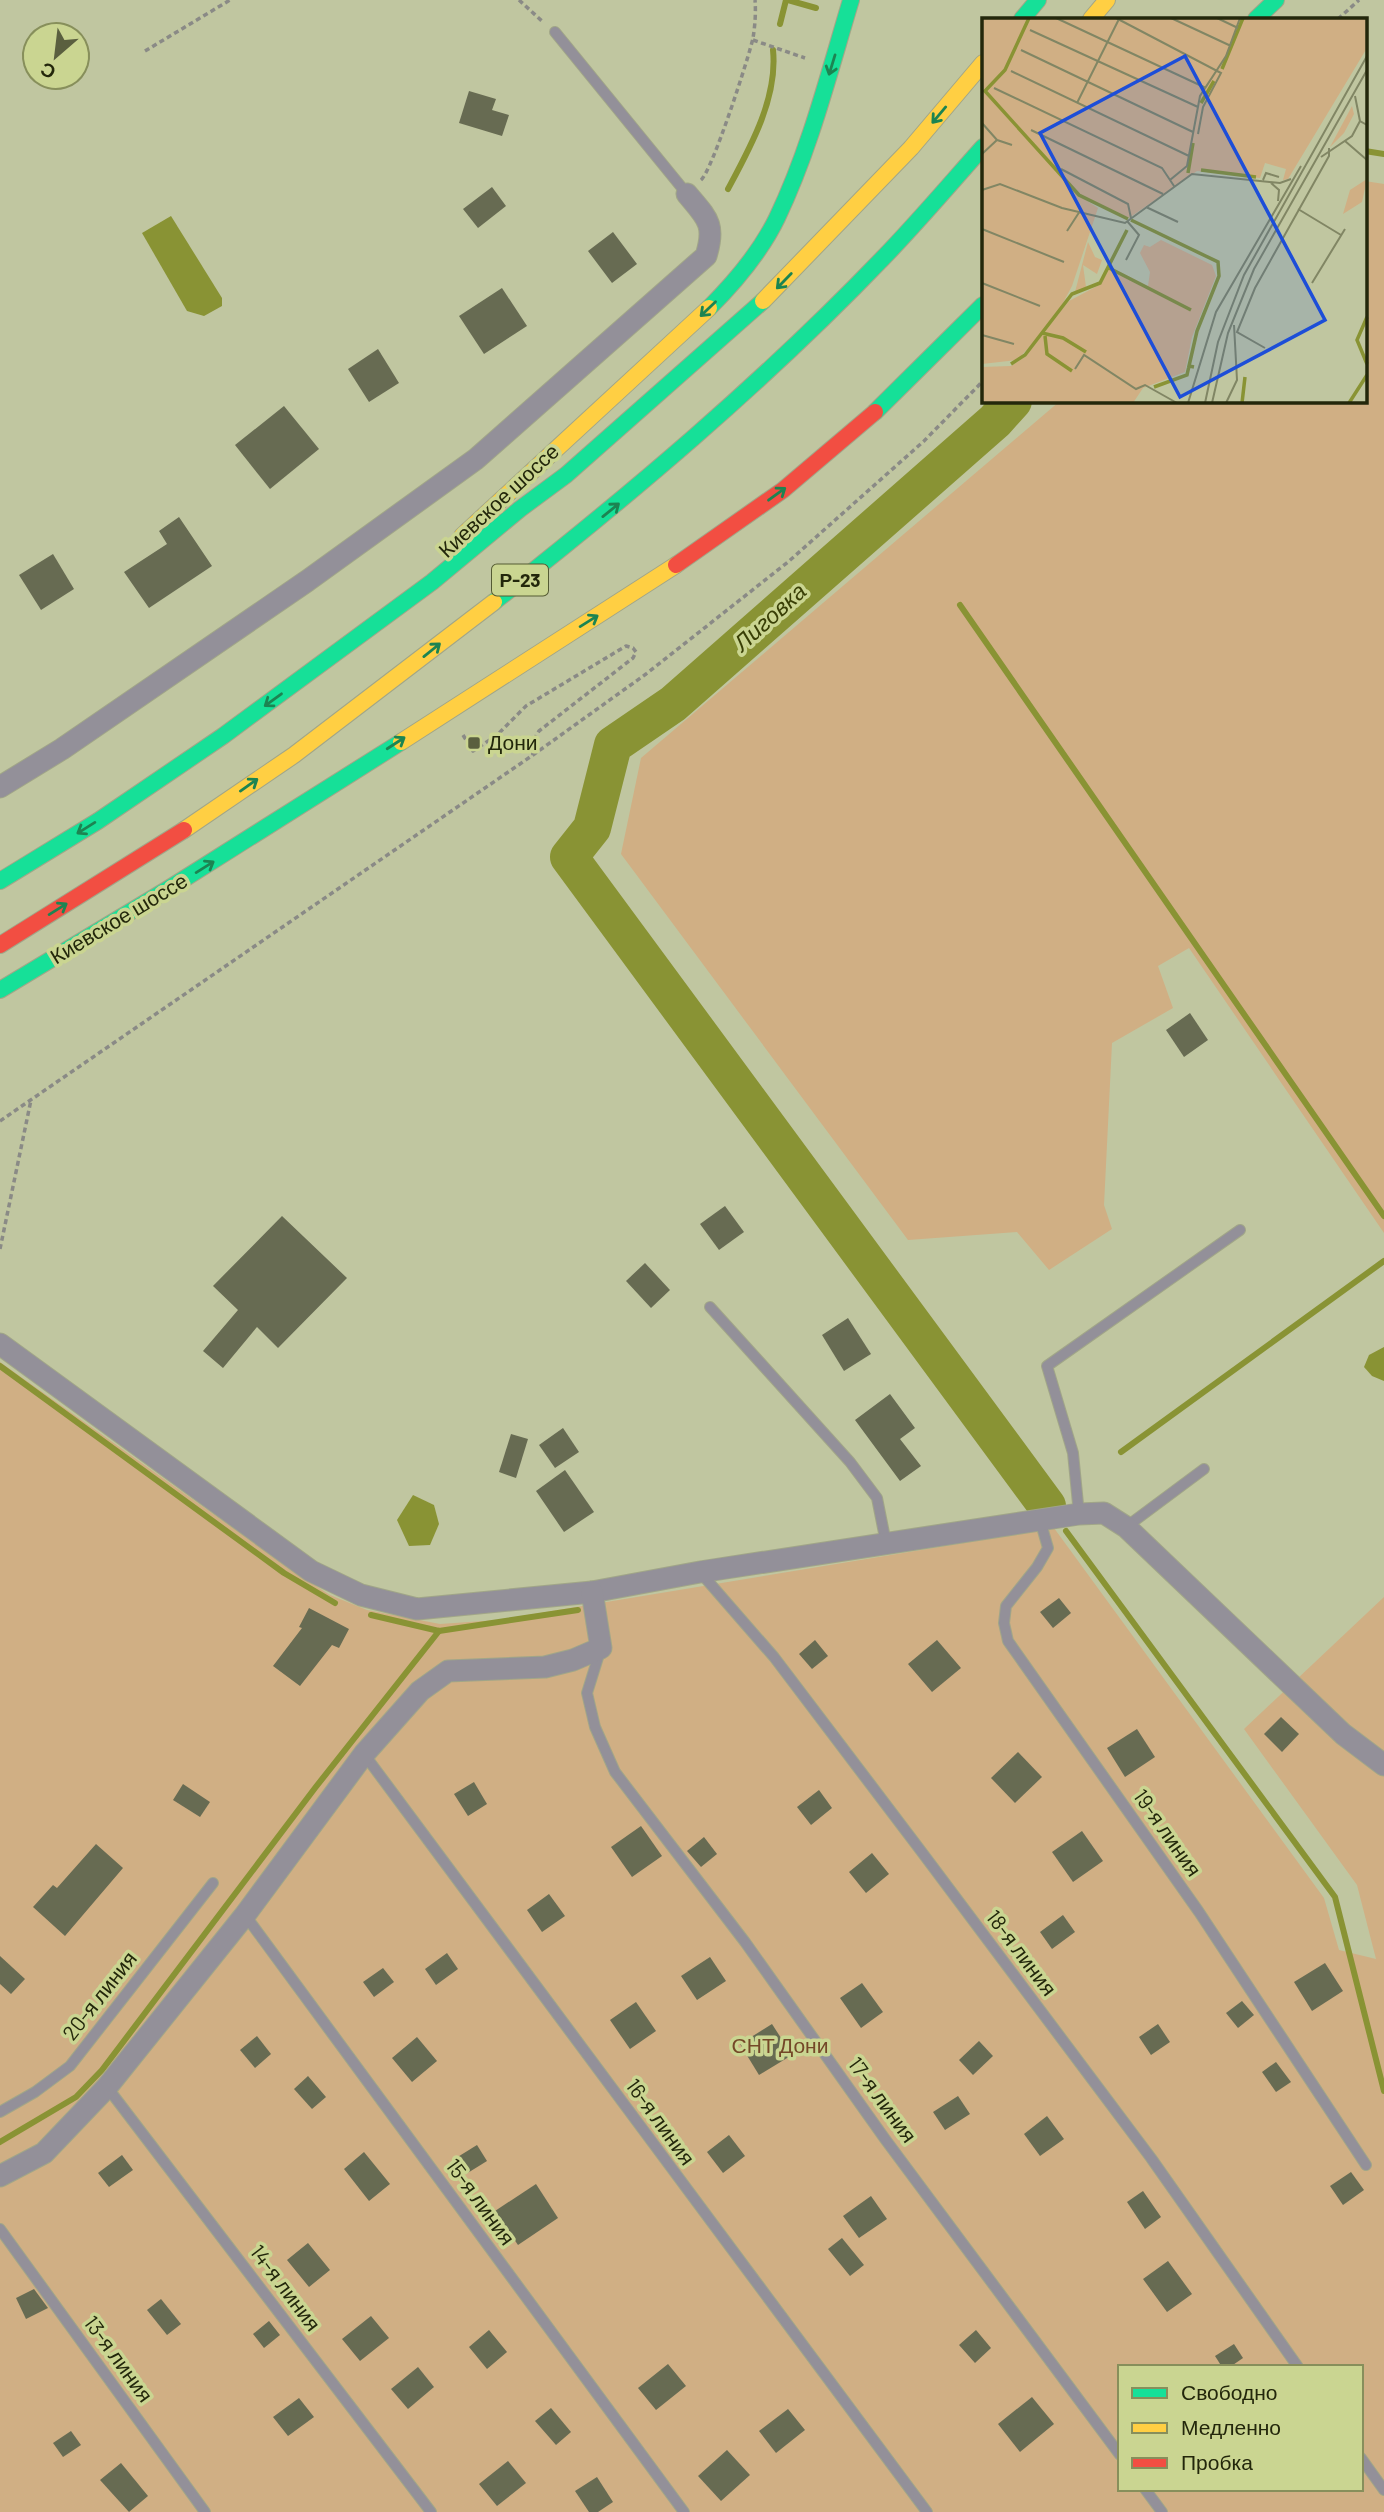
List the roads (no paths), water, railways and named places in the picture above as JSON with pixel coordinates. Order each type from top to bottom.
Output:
[{"type":"main road","name":"Киевское шоссе","points":[[0,881],[98,821],[329,660],[717,300],[749,262],[776,220],[820,107],[852,0]]},
{"type":"main road","points":[[1023,18],[1038,0]]},
{"type":"main road","points":[[1092,18],[1107,0]]},
{"type":"main road","points":[[1249,18],[1263,0]]},
{"type":"main road","points":[[1257,18],[1276,0]]},
{"type":"main road","name":"Р-23","points":[[329,660],[432,582],[565,475],[778,288],[911,148],[982,64]]},
{"type":"main road","name":"Р-23","points":[[0,945],[166,842],[294,755],[609,512],[689,443],[799,340],[883,258],[982,148]]},
{"type":"main road","name":"Киевское шоссе","points":[[0,990],[111,926],[225,855],[665,573],[783,491],[865,422],[928,363],[982,306]]},
{"type":"street","points":[[0,787],[62,748],[358,545],[476,459],[527,415],[706,256],[712,236],[708,219],[687,194]]},
{"type":"street","points":[[0,1344],[311,1571],[361,1595],[417,1609],[592,1592],[886,1543],[1079,1514],[1104,1513],[1126,1527],[1343,1734],[1384,1765]]},
{"type":"street","points":[[0,2176],[44,2154],[107,2087],[245,1915],[364,1754],[420,1691],[448,1671],[545,1667],[573,1660],[601,1648],[592,1592]]},
{"type":"lane","points":[[555,32],[687,194]]},
{"type":"lane","points":[[1079,1514],[1073,1453],[1047,1366],[1240,1230]]},
{"type":"lane","points":[[710,1307],[850,1462],[877,1498],[886,1543]]},
{"type":"lane","points":[[1126,1527],[1205,1469]]},
{"type":"lane","name":"19-я линия","points":[[1040,1520],[1048,1548],[1037,1567],[1006,1606],[1004,1623],[1008,1641],[1199,1912],[1366,2165]]},
{"type":"lane","name":"18-я линия","points":[[701,1572],[774,1657],[1151,2158],[1296,2365]]},
{"type":"lane","name":"17-я линия","points":[[601,1648],[587,1693],[595,1727],[615,1772],[745,1942],[894,2150],[1118,2452]]},
{"type":"lane","name":"16-я линия","points":[[364,1754],[927,2512]]},
{"type":"lane","name":"20-я линия","points":[[0,2112],[35,2092],[70,2066],[213,1883]]},
{"type":"lane","name":"15-я линия","points":[[245,1915],[684,2512]]},
{"type":"lane","name":"14-я линия","points":[[107,2087],[431,2512]]},
{"type":"lane","name":"13-я линия","points":[[0,2229],[205,2512]]},
{"type":"lane","points":[[1363,2461],[1384,2490]]},
{"type":"lane","points":[[1146,2491],[1162,2512]]},
{"type":"waterway","points":[[780,24],[786,0]]},
{"type":"waterway","points":[[788,0],[816,8]]},
{"type":"waterway","points":[[728,189],[753,140],[767,104],[773,50]]},
{"type":"waterway","points":[[1366,151],[1384,154]]},
{"type":"waterway","name":"Лиговка","points":[[1012,402],[995,421],[673,704],[613,745],[592,828],[569,857],[1047,1506]]},
{"type":"waterway","points":[[960,605],[1384,1216]]},
{"type":"waterway","points":[[1121,1452],[1384,1261]]},
{"type":"waterway","points":[[0,1366],[284,1573],[335,1603]]},
{"type":"waterway","points":[[1066,1531],[1335,1897],[1384,2091]]},
{"type":"waterway","points":[[371,1615],[439,1631],[578,1610]]},
{"type":"waterway","points":[[0,2142],[76,2097],[102,2070],[315,1788],[439,1631]]},
{"type":"place","name":"Дони","points":[[474,743]]},
{"type":"park label","name":"СНТ Дони","points":[[780,2046]]}]
